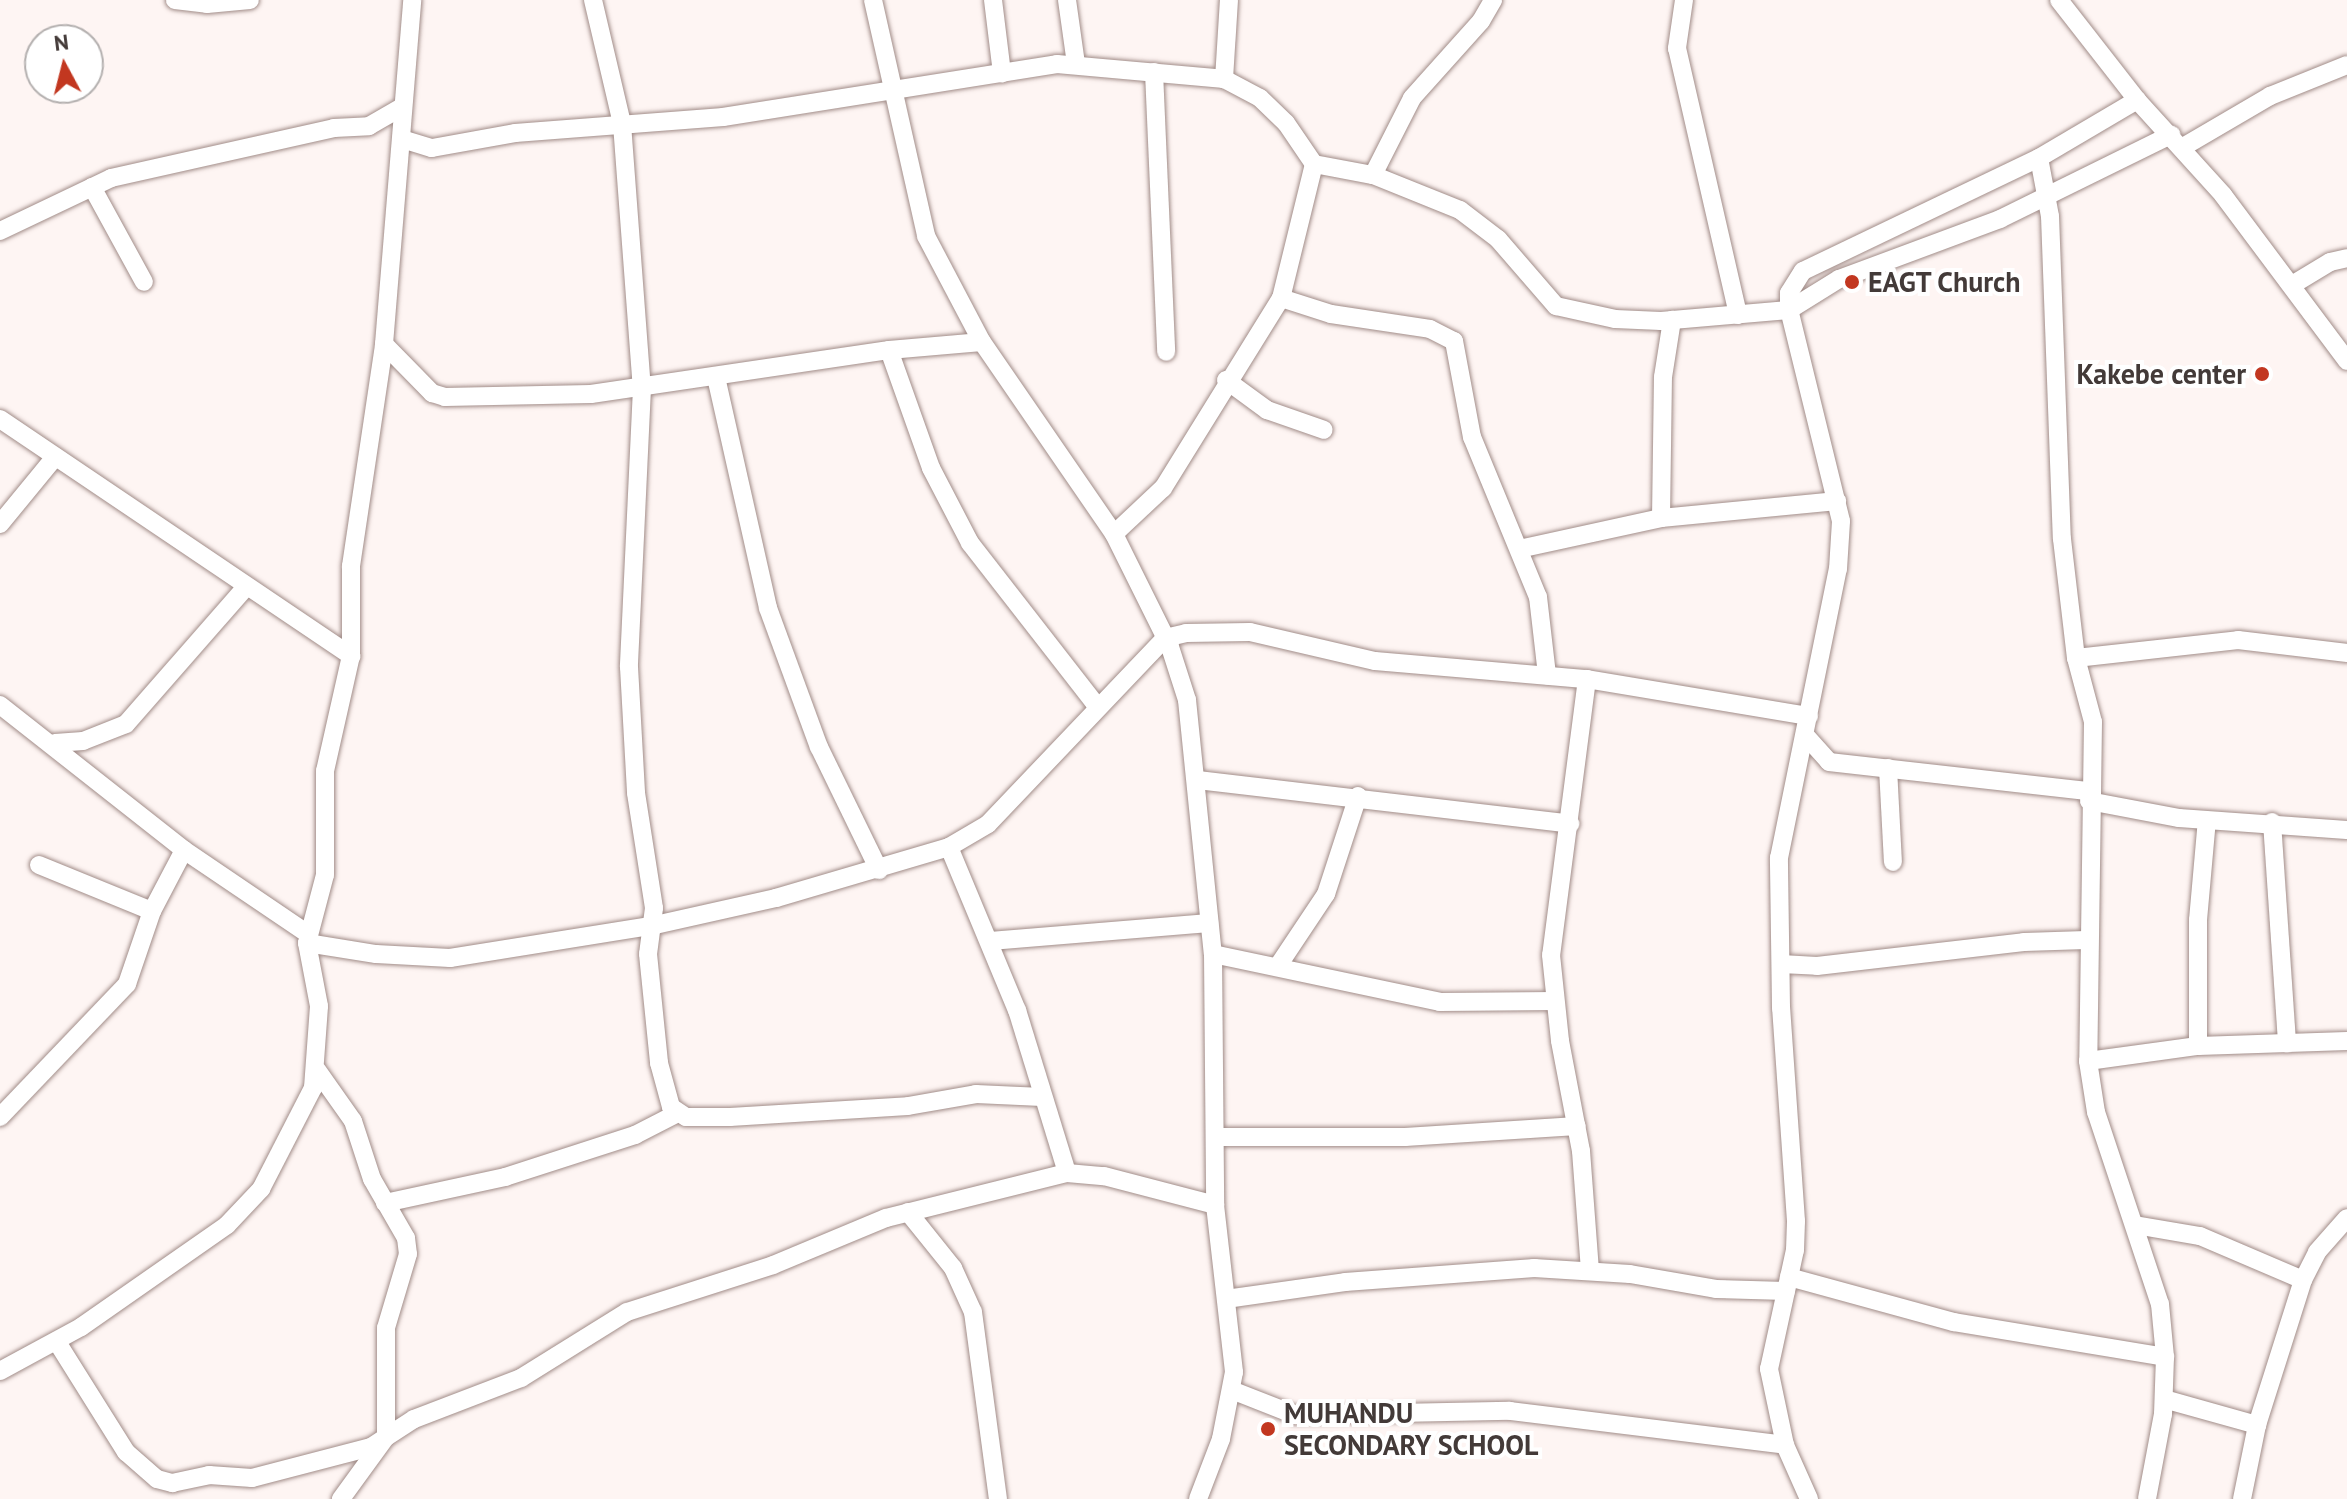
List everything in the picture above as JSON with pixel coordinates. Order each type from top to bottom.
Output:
[{"type":"street","points":[[175,0],[207,4],[250,0]]},
{"type":"street","points":[[0,1371],[57,1342],[227,1225],[261,1189],[286,1149],[317,1070],[319,1006],[308,939],[325,875],[325,771],[351,656],[351,566],[384,344],[412,0]]},
{"type":"street","points":[[593,0],[622,124],[642,388],[629,667],[636,793],[655,925],[648,954],[659,1063],[676,1114]]},
{"type":"street","points":[[873,0],[926,236],[982,342],[1114,534],[1165,638],[1187,700],[1198,780],[1213,954],[1215,1205],[1234,1391],[1198,1499]]},
{"type":"street","points":[[993,0],[1002,73]]},
{"type":"street","points":[[1067,0],[1076,64]]},
{"type":"street","points":[[1224,79],[1229,0]]},
{"type":"street","points":[[1373,175],[1412,98],[1481,21],[1493,0]]},
{"type":"street","points":[[1684,0],[1677,48],[1738,315]]},
{"type":"street","points":[[2059,0],[2137,100],[2177,141],[2292,285],[2347,361]]},
{"type":"street","points":[[402,139],[432,148],[515,133],[723,117],[1076,64],[1224,79],[1271,106],[1314,164],[1373,175],[1480,223],[1556,306],[1615,319],[1672,320],[1789,310],[1839,279],[1943,243],[2046,195],[2177,141],[2270,96],[2347,65]]},
{"type":"street","points":[[1154,72],[1166,352]]},
{"type":"street","points":[[1809,1499],[1785,1445],[1769,1369],[1787,1284],[1796,1221],[1781,964],[1779,858],[1838,569],[1837,501],[1789,310],[1789,293],[1803,271],[2039,158],[2137,100]]},
{"type":"street","points":[[0,231],[111,178],[334,128],[369,126],[403,106]]},
{"type":"street","points":[[2039,158],[2046,195],[2056,470],[2076,658],[2093,722],[2086,940],[2088,1061],[2096,1112],[2160,1304],[2165,1357],[2164,1399],[2147,1499]]},
{"type":"street","points":[[1114,534],[1163,488],[1226,380],[1281,298],[1314,164]]},
{"type":"street","points":[[92,187],[144,282]]},
{"type":"street","points":[[2292,285],[2330,262],[2347,258]]},
{"type":"street","points":[[1281,298],[1305,308],[1449,335],[1457,347],[1472,437],[1538,597],[1547,675]]},
{"type":"street","points":[[1661,518],[1663,377],[1672,320]]},
{"type":"street","points":[[384,344],[432,393],[445,397],[591,394],[889,350],[982,342]]},
{"type":"street","points":[[889,350],[931,468],[970,543],[1096,705]]},
{"type":"street","points":[[716,377],[768,608],[819,747],[879,870]]},
{"type":"street","points":[[1226,380],[1267,410],[1324,430]]},
{"type":"street","points":[[0,419],[245,588],[351,656]]},
{"type":"street","points":[[0,524],[55,457]]},
{"type":"street","points":[[1519,549],[1661,518],[1837,501]]},
{"type":"street","points":[[55,743],[83,741],[126,724],[245,588]]},
{"type":"street","points":[[0,705],[55,743],[100,787],[308,939],[376,954],[450,958],[655,925],[879,870],[949,847],[988,824],[1096,705],[1165,638],[1250,632],[1375,661],[1587,679],[1807,726],[1829,762],[2089,796],[2207,820],[2272,822],[2347,830]]},
{"type":"street","points":[[2076,658],[2238,640],[2347,653]]},
{"type":"street","points":[[1587,679],[1570,824],[1554,907],[1555,1001],[1577,1126],[1590,1271]]},
{"type":"street","points":[[1888,768],[1893,862]]},
{"type":"street","points":[[1198,780],[1358,796],[1570,824]]},
{"type":"street","points":[[1278,966],[1326,894],[1358,796]]},
{"type":"street","points":[[2198,1046],[2198,920],[2207,820]]},
{"type":"street","points":[[2272,822],[2287,1043]]},
{"type":"street","points":[[949,847],[990,941],[1067,1173]]},
{"type":"street","points":[[0,1117],[127,984],[152,911],[184,850]]},
{"type":"street","points":[[39,865],[152,911]]},
{"type":"street","points":[[990,941],[1209,923]]},
{"type":"street","points":[[1781,964],[1817,966],[1978,946],[2086,940]]},
{"type":"street","points":[[1213,954],[1440,1002],[1555,1001]]},
{"type":"street","points":[[2088,1061],[2198,1046],[2347,1041]]},
{"type":"street","points":[[317,1070],[353,1121],[385,1203],[406,1238],[408,1254],[386,1328],[386,1437],[341,1499]]},
{"type":"street","points":[[385,1203],[505,1177],[635,1135],[676,1114],[845,1111],[976,1094],[1042,1097]]},
{"type":"street","points":[[1215,1137],[1405,1137],[1577,1126]]},
{"type":"street","points":[[57,1342],[126,1452],[157,1479],[172,1483],[209,1475],[271,1475],[327,1462],[386,1437],[414,1419],[521,1378],[627,1312],[773,1265],[908,1212],[1067,1173],[1104,1176],[1215,1205]]},
{"type":"street","points":[[908,1212],[953,1268],[973,1312],[998,1499]]},
{"type":"street","points":[[2242,1499],[2257,1425],[2303,1280],[2317,1252],[2347,1218]]},
{"type":"street","points":[[2135,1225],[2200,1236],[2303,1280]]},
{"type":"street","points":[[1226,1299],[1476,1270],[1590,1271],[1716,1289],[1787,1284],[1954,1322],[2165,1357]]},
{"type":"street","points":[[1234,1391],[1295,1415],[1510,1411],[1785,1445]]},
{"type":"street","points":[[2164,1399],[2257,1425]]},
{"type":"place","name":"EAGT Church","points":[[1852,282]]},
{"type":"place","name":"Kakebe center","points":[[2262,374]]},
{"type":"place","name":"MUHANDU SECONDARY SCHOOL","points":[[1268,1429]]}]
